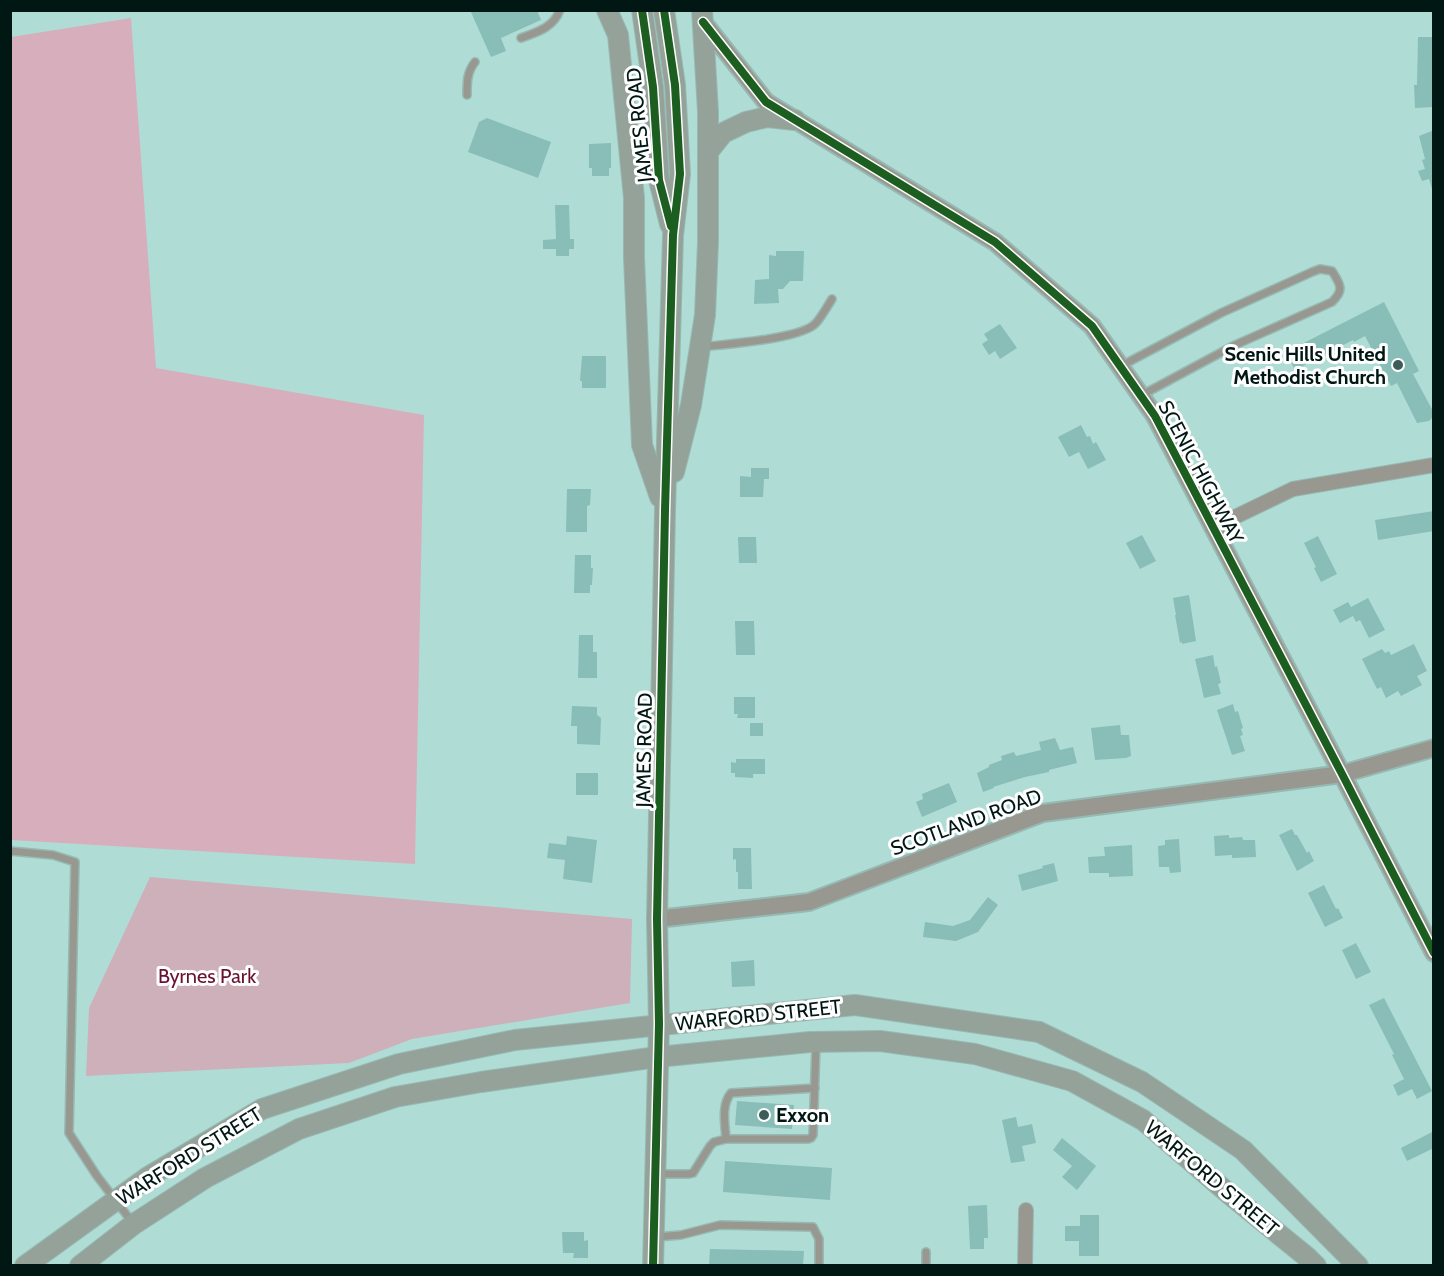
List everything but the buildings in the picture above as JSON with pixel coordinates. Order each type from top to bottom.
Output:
[{"type":"main road","points":[[608,10],[618,35],[634,198],[634,258],[642,445],[665,510]]},
{"type":"main road","name":"JAMES ROAD","points":[[642,10],[653,87],[659,180],[673,235]]},
{"type":"main road","name":"JAMES ROAD","points":[[653,1266],[659,1024],[657,919],[665,510],[673,235],[680,174],[675,85],[664,10]]},
{"type":"main road","points":[[665,510],[691,405],[705,315],[708,243],[708,112],[703,16]]},
{"type":"main road","points":[[708,152],[723,133],[746,122],[767,117],[795,120]]},
{"type":"main road","name":"WARFORD STREET","points":[[25,1266],[148,1177],[262,1109],[399,1064],[514,1040],[855,1005],[1039,1032],[1142,1082],[1243,1150],[1358,1266]]},
{"type":"main road","name":"WARFORD STREET","points":[[80,1266],[134,1224],[205,1178],[299,1129],[395,1097],[481,1082],[657,1057],[816,1042],[880,1041],[975,1054],[1072,1081],[1143,1120],[1316,1266]]},
{"type":"street","name":"SCENIC HIGHWAY","points":[[703,16],[766,102],[995,242],[1092,326],[1155,416],[1434,953]]},
{"type":"street","points":[[1212,528],[1293,489],[1434,465]]},
{"type":"street","name":"SCOTLAND ROAD","points":[[657,919],[809,902],[1043,813],[1342,774],[1434,748]]},
{"type":"street","points":[[1025,1266],[1026,1210]]},
{"type":"lane","points":[[521,38],[543,29],[556,19],[560,10]]},
{"type":"lane","points":[[467,95],[467,78],[475,62]]},
{"type":"lane","points":[[1120,366],[1221,313],[1312,272],[1320,269],[1332,271],[1339,282],[1341,290],[1339,296],[1332,302],[1235,345],[1140,396]]},
{"type":"lane","points":[[700,347],[751,342],[793,334],[815,325],[832,299]]},
{"type":"lane","points":[[10,851],[53,855],[75,862],[69,1133],[97,1176],[134,1224]]},
{"type":"lane","points":[[655,1174],[693,1173],[710,1146],[714,1142],[726,1139],[811,1138],[813,1135],[816,1042]]},
{"type":"lane","points":[[726,1139],[724,1110],[730,1093],[815,1088]]},
{"type":"lane","points":[[653,1237],[681,1235],[720,1225],[813,1227],[819,1239],[819,1266]]},
{"type":"lane","points":[[926,1252],[926,1266]]},
{"type":"green space","name":"Byrnes Park","points":[[150,877],[632,919],[630,1003],[412,1039],[349,1063],[86,1076],[89,1008]]},
{"type":"shaded area","points":[[131,18],[156,368],[424,415],[415,864],[11,840],[11,37]]},
{"type":"cycle path","points":[[642,10],[653,87],[659,180],[671,226]]},
{"type":"cycle path","points":[[653,1266],[659,1024],[657,919],[665,510],[673,235],[680,174],[675,85],[664,10]]},
{"type":"cycle path","points":[[703,22],[766,102],[995,242],[1092,326],[1155,416],[1434,953]]},
{"type":"place","name":"Scenic Hills United Methodist Church","points":[[1398,365]]},
{"type":"place","name":"Exxon","points":[[764,1115]]}]
